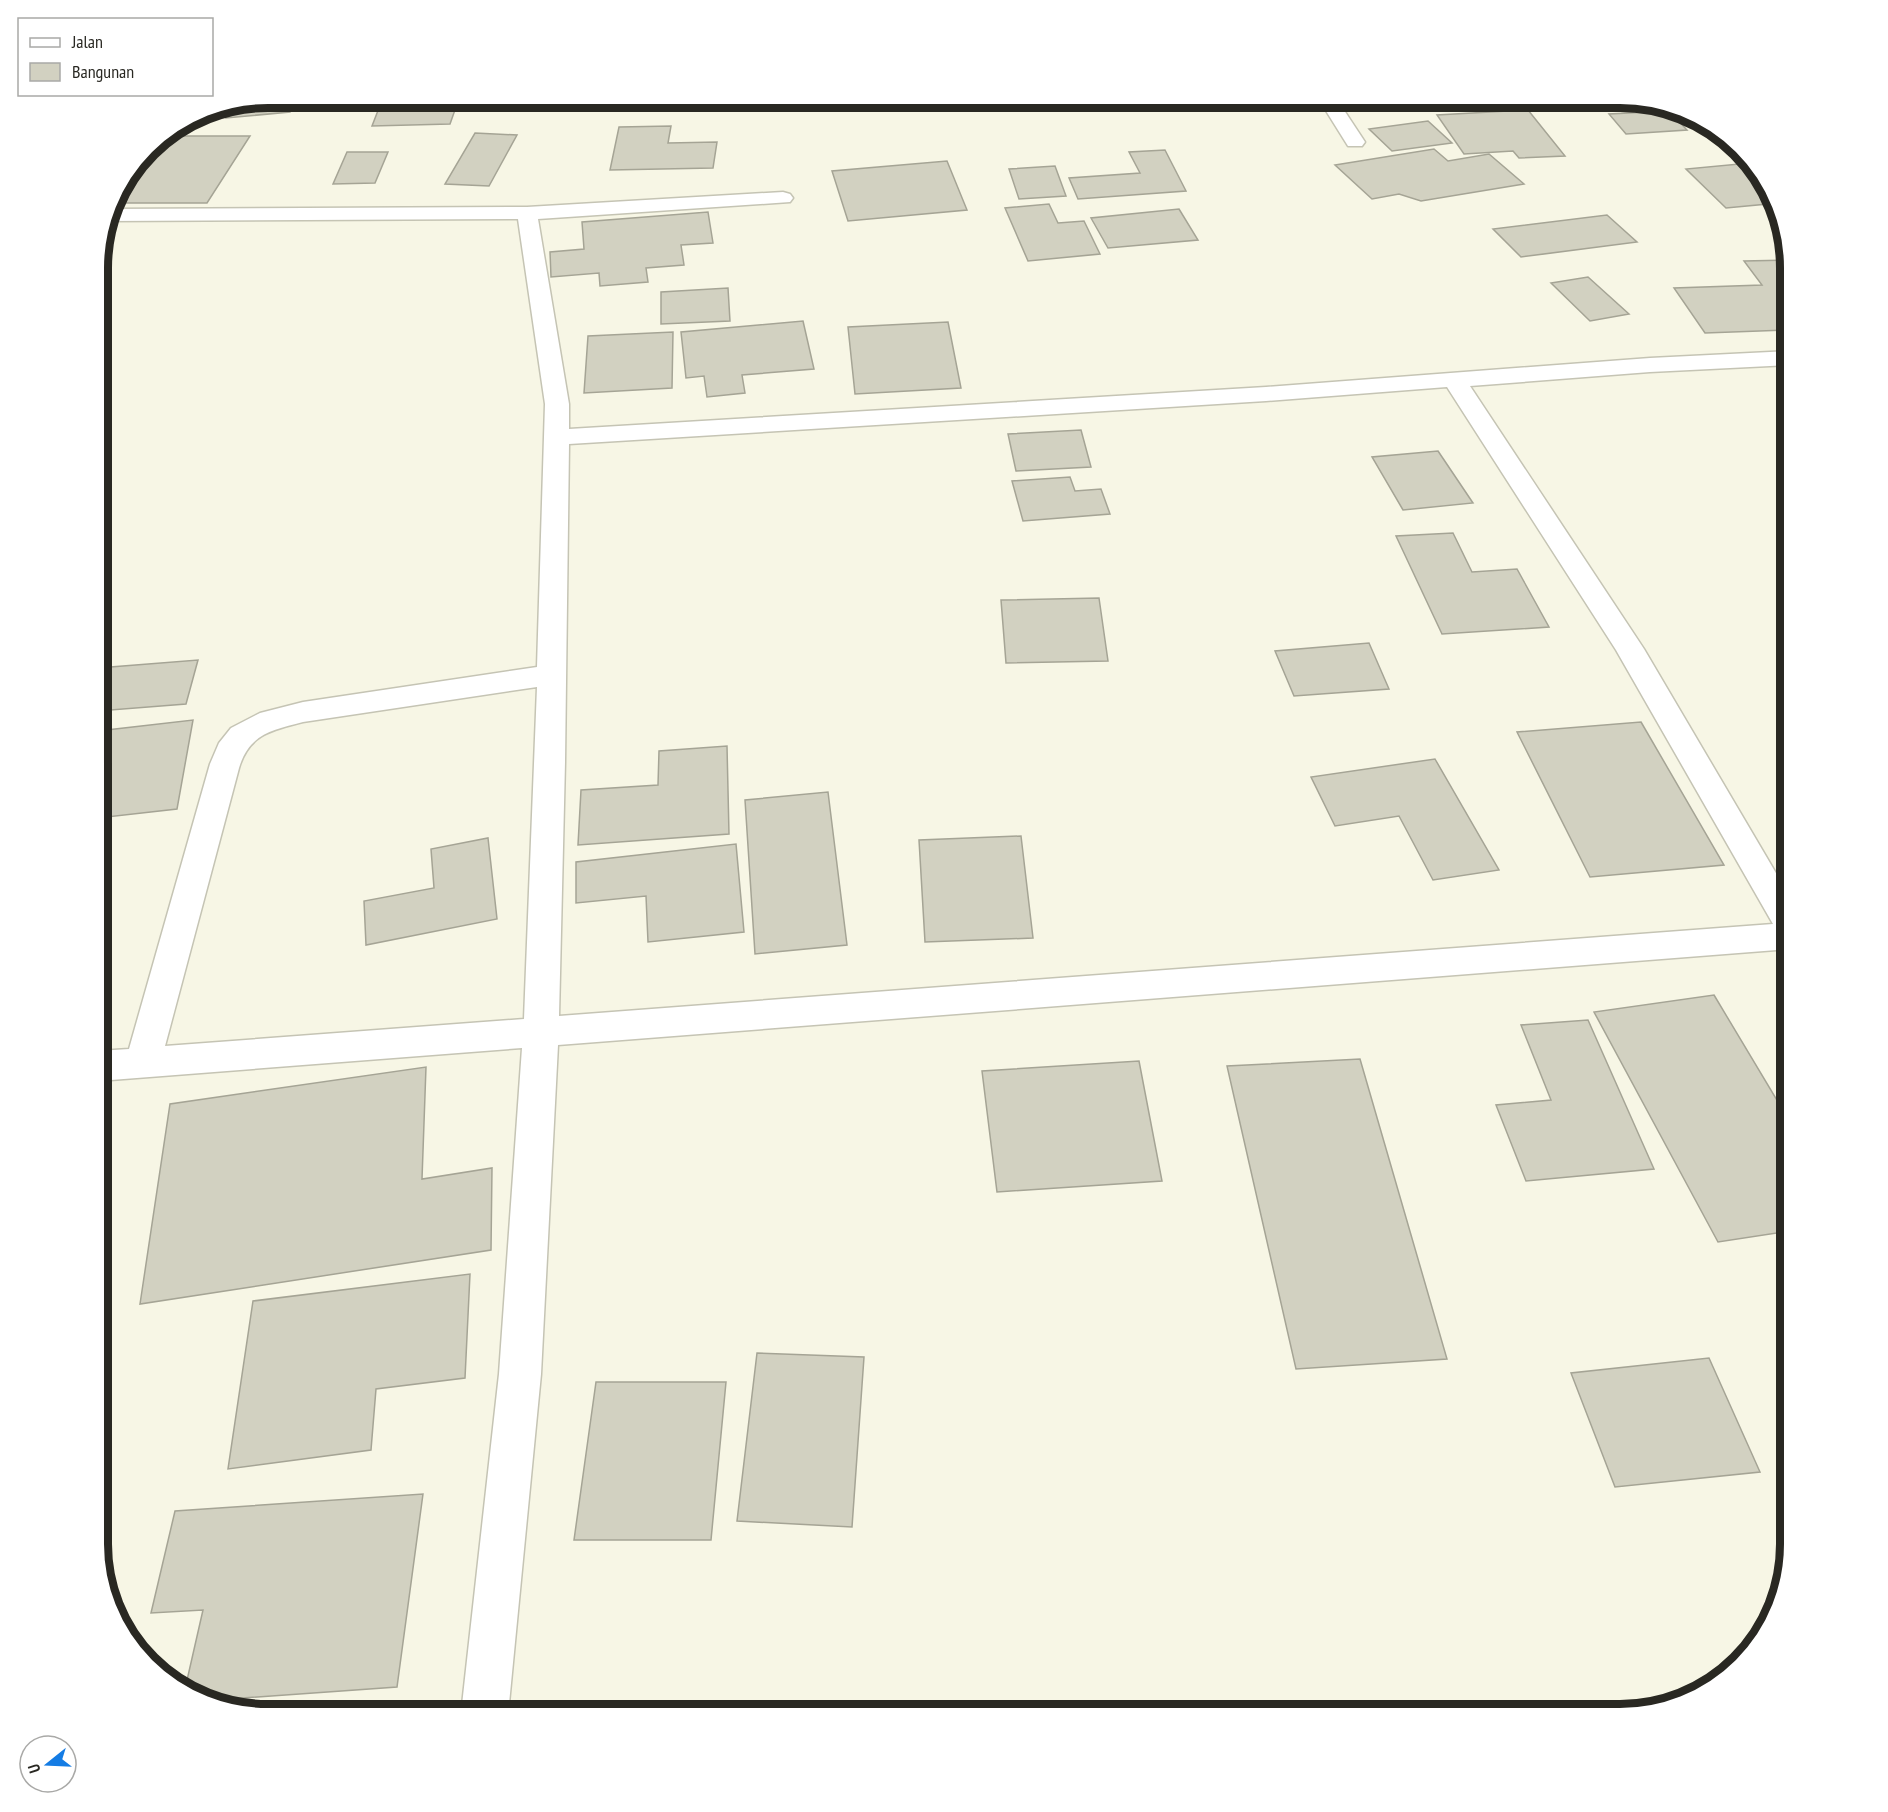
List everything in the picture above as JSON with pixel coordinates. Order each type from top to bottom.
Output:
[{"type":"street","points":[[1333,108],[1355,142]]},
{"type":"street","points":[[117,215],[527,213],[783,198]]},
{"type":"street","points":[[485,1704],[520,1374],[541,1031],[556,404],[527,213]]},
{"type":"street","points":[[556,436],[1017,410],[1650,365],[1780,359]]},
{"type":"street","points":[[1454,380],[1630,649],[1780,906]]},
{"type":"street","points":[[143,1062],[226,762],[230,750],[243,732],[269,721],[303,712],[551,675]]},
{"type":"street","points":[[108,1065],[1780,937]]},
{"type":"building","points":[[257,108],[290,108],[290,112],[226,118],[227,113],[236,111]]},
{"type":"building","points":[[379,108],[456,108],[450,124],[372,126]]},
{"type":"building","points":[[1528,110],[1565,156],[1519,158],[1513,151],[1464,154],[1437,115]]},
{"type":"building","points":[[1662,113],[1676,118],[1687,130],[1626,134],[1609,114]]},
{"type":"building","points":[[1428,121],[1452,143],[1392,151],[1369,129]]},
{"type":"building","points":[[671,126],[668,143],[717,142],[713,168],[610,170],[619,127]]},
{"type":"building","points":[[475,133],[517,135],[489,186],[445,184]]},
{"type":"building","points":[[178,136],[250,136],[207,203],[122,203],[141,170],[162,148]]},
{"type":"building","points":[[1434,149],[1448,161],[1489,154],[1524,184],[1421,201],[1399,194],[1372,199],[1335,165]]},
{"type":"building","points":[[1165,150],[1186,191],[1078,199],[1069,178],[1140,173],[1129,152]]},
{"type":"building","points":[[347,152],[388,152],[375,183],[333,184]]},
{"type":"building","points":[[947,161],[967,210],[848,221],[832,171]]},
{"type":"building","points":[[1741,164],[1759,188],[1767,204],[1726,208],[1686,169]]},
{"type":"building","points":[[1055,166],[1066,196],[1019,199],[1009,169]]},
{"type":"building","points":[[1049,204],[1058,223],[1084,221],[1100,254],[1028,261],[1005,208]]},
{"type":"building","points":[[1179,209],[1198,240],[1108,248],[1091,218]]},
{"type":"building","points":[[708,212],[713,243],[681,245],[684,265],[646,268],[648,282],[600,286],[599,273],[551,277],[550,252],[584,249],[582,222]]},
{"type":"building","points":[[1607,215],[1637,242],[1521,257],[1493,229]]},
{"type":"building","points":[[1780,260],[1780,330],[1705,333],[1674,288],[1762,285],[1744,261]]},
{"type":"building","points":[[1588,277],[1629,314],[1590,321],[1551,283]]},
{"type":"building","points":[[728,288],[730,321],[661,324],[661,292]]},
{"type":"building","points":[[803,321],[814,369],[742,375],[745,393],[707,397],[704,376],[686,378],[681,332]]},
{"type":"building","points":[[948,322],[961,388],[855,394],[848,327]]},
{"type":"building","points":[[673,332],[672,388],[584,393],[588,336]]},
{"type":"building","points":[[1081,430],[1091,467],[1016,471],[1008,434]]},
{"type":"building","points":[[1438,451],[1473,503],[1403,510],[1372,457]]},
{"type":"building","points":[[1070,477],[1075,491],[1101,489],[1110,514],[1023,521],[1012,481]]},
{"type":"building","points":[[1453,533],[1472,572],[1517,569],[1549,627],[1442,634],[1396,536]]},
{"type":"building","points":[[1099,598],[1108,661],[1006,663],[1001,600]]},
{"type":"building","points":[[1369,643],[1389,689],[1294,696],[1275,651]]},
{"type":"building","points":[[198,660],[186,704],[108,710],[108,667]]},
{"type":"building","points":[[193,720],[177,809],[108,817],[108,730]]},
{"type":"building","points":[[1641,722],[1724,865],[1590,877],[1517,732]]},
{"type":"building","points":[[727,746],[729,834],[578,845],[581,790],[658,785],[659,751]]},
{"type":"building","points":[[1435,759],[1499,870],[1433,880],[1399,816],[1335,826],[1311,777]]},
{"type":"building","points":[[828,792],[847,945],[755,954],[745,800]]},
{"type":"building","points":[[1021,836],[1033,938],[925,942],[919,840]]},
{"type":"building","points":[[488,838],[497,919],[366,945],[364,901],[434,888],[431,849]]},
{"type":"building","points":[[736,844],[744,932],[648,942],[646,896],[576,903],[576,862]]},
{"type":"building","points":[[1714,995],[1780,1105],[1780,1233],[1718,1242],[1594,1012]]},
{"type":"building","points":[[1588,1020],[1654,1169],[1526,1181],[1496,1105],[1551,1100],[1521,1025]]},
{"type":"building","points":[[1360,1059],[1447,1359],[1296,1369],[1227,1066]]},
{"type":"building","points":[[1139,1061],[1162,1181],[997,1192],[982,1071]]},
{"type":"building","points":[[426,1067],[422,1179],[492,1168],[491,1250],[140,1304],[170,1104]]},
{"type":"building","points":[[470,1274],[465,1378],[376,1389],[371,1450],[228,1469],[253,1301]]},
{"type":"building","points":[[757,1353],[864,1357],[852,1527],[737,1521]]},
{"type":"building","points":[[1709,1358],[1760,1472],[1615,1487],[1571,1373]]},
{"type":"building","points":[[596,1382],[726,1382],[711,1540],[574,1540]]},
{"type":"building","points":[[423,1494],[397,1687],[227,1699],[187,1682],[203,1610],[151,1613],[175,1511]]}]
